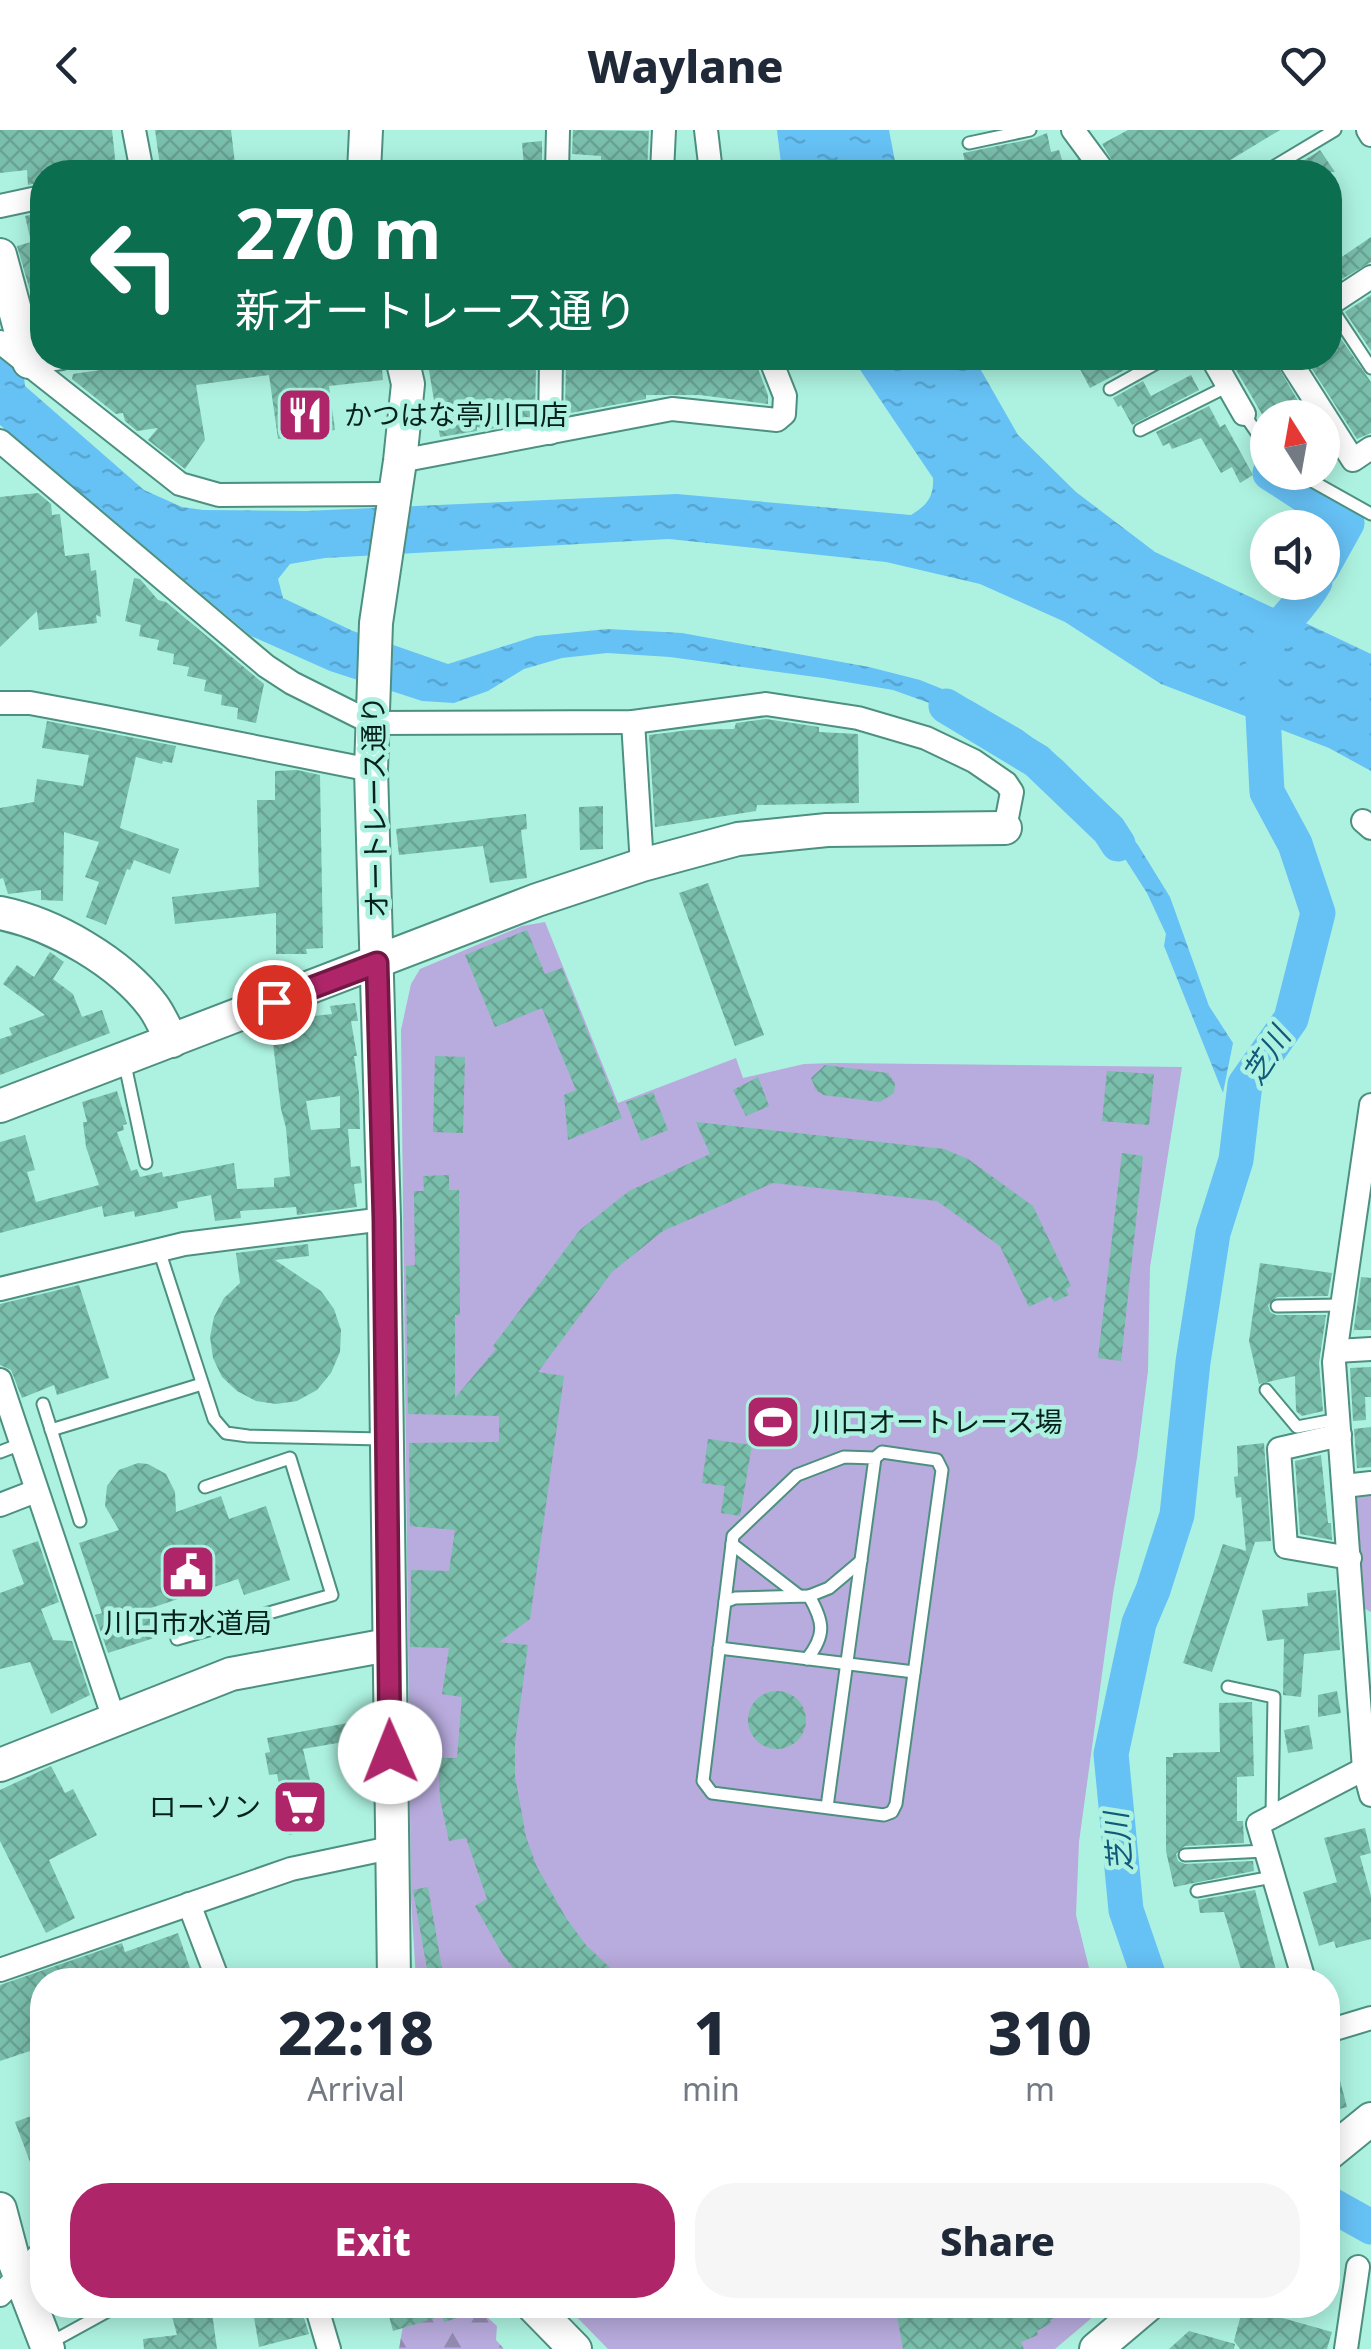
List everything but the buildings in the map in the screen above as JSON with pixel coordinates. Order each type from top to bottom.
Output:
[{"type":"street","points":[[134,130],[140,160]]},
{"type":"street","points":[[365,160],[366,130]]},
{"type":"street","points":[[557,160],[558,130]]},
{"type":"street","points":[[663,160],[664,130]]},
{"type":"street","points":[[706,130],[710,160]]},
{"type":"street","points":[[1073,130],[1095,160]]},
{"type":"street","points":[[0,206],[30,200]]},
{"type":"street","points":[[0,255],[29,362]]},
{"type":"street","points":[[1342,297],[1371,277]]},
{"type":"street","points":[[0,342],[29,362]]},
{"type":"street","points":[[39,370],[180,484],[219,495],[396,486],[550,433],[672,408],[777,420],[784,414],[786,396],[775,370]]},
{"type":"street","name":"オートレース通り","points":[[394,1968],[384,1219],[371,770],[376,623],[408,384],[405,370]]},
{"type":"street","points":[[550,433],[551,370]]},
{"type":"street","points":[[1219,370],[1244,414]]},
{"type":"street","points":[[1296,370],[1353,460],[1371,448]]},
{"type":"street","points":[[0,441],[266,666],[372,724],[633,722],[766,704],[858,718],[926,738],[974,762],[1012,792],[1005,828],[827,830],[738,839],[642,865],[536,900],[0,1106]]},
{"type":"street","points":[[0,467],[29,466]]},
{"type":"street","points":[[0,704],[68,710],[371,770]]},
{"type":"street","points":[[633,722],[642,865]]},
{"type":"street","points":[[0,913],[82,944],[153,1006],[172,1041]]},
{"type":"street","points":[[1370,1115],[1362,1231],[1336,1351],[1350,1558],[1363,1621],[1371,1796]]},
{"type":"street","points":[[0,1289],[159,1250],[384,1219]]},
{"type":"street","points":[[1336,1351],[1371,1350]]},
{"type":"street","points":[[0,1380],[10,1448],[36,1491],[114,1719]]},
{"type":"street","points":[[1340,1427],[1279,1449],[1286,1548],[1350,1558]]},
{"type":"street","points":[[1344,1486],[1371,1483]]},
{"type":"street","points":[[0,1504],[36,1491]]},
{"type":"street","points":[[0,1766],[256,1667],[388,1645]]},
{"type":"street","points":[[1299,1968],[1258,1824],[1367,1769]]},
{"type":"street","points":[[0,1970],[291,1870],[390,1848]]},
{"type":"street","points":[[190,1904],[214,1968]]},
{"type":"street","points":[[1340,2028],[1371,2018]]},
{"type":"street","points":[[1340,2144],[1371,2119]]},
{"type":"street","points":[[0,2210],[15,2268],[30,2305]]},
{"type":"street","points":[[1346,2349],[1358,2267]]},
{"type":"street","points":[[35,2318],[47,2347]]},
{"type":"street","points":[[320,2318],[329,2349]]},
{"type":"street","points":[[545,2318],[575,2349]]},
{"type":"street","points":[[1096,2349],[1133,2318]]},
{"type":"lane","points":[[970,144],[1030,130]]},
{"type":"lane","points":[[1285,160],[1335,130]]},
{"type":"lane","points":[[1342,323],[1371,368]]},
{"type":"lane","points":[[1110,389],[1144,370]]},
{"type":"lane","points":[[1140,430],[1228,386]]},
{"type":"lane","points":[[1244,414],[1250,423]]},
{"type":"lane","points":[[1328,490],[1371,514]]},
{"type":"lane","points":[[124,1059],[146,1163]]},
{"type":"lane","points":[[159,1250],[214,1419],[226,1433],[386,1439]]},
{"type":"lane","points":[[1278,1306],[1343,1305]]},
{"type":"lane","points":[[51,1430],[202,1384]]},
{"type":"lane","points":[[1266,1390],[1298,1427],[1340,1427]]},
{"type":"lane","points":[[44,1404],[80,1521]]},
{"type":"lane","points":[[176,1638],[332,1595],[290,1458],[292,1437]]},
{"type":"lane","points":[[828,1808],[876,1458],[882,1452],[937,1460],[942,1470],[896,1804],[892,1812],[884,1815],[828,1808],[712,1793],[706,1788],[703,1781],[733,1536],[798,1475],[844,1457],[876,1458]]},
{"type":"lane","points":[[206,1487],[290,1458]]},
{"type":"lane","points":[[732,1544],[803,1596],[820,1616],[824,1630],[807,1659]]},
{"type":"lane","points":[[725,1602],[736,1598],[803,1596],[829,1588],[861,1561]]},
{"type":"lane","points":[[720,1648],[914,1672]]},
{"type":"lane","points":[[1228,1688],[1274,1696],[1272,1816]]},
{"type":"lane","points":[[1185,1855],[1265,1851]]},
{"type":"lane","points":[[1197,1891],[1273,1876]]},
{"type":"lane","points":[[47,2347],[97,2318]]},
{"type":"green space","name":"川口オートレース場","points":[[545,922],[618,1103],[736,1058],[743,1078],[804,1064],[833,1063],[1182,1067],[1150,1267],[1148,1371],[1137,1458],[1113,1594],[1079,1842],[1076,1915],[1089,1968],[415,1968],[411,1899],[401,1030],[411,984],[420,969],[522,926]]},
{"type":"green space","points":[[1371,1491],[1371,1612],[1360,1606],[1355,1499],[1360,1492]]},
{"type":"green space","points":[[428,2318],[488,2318],[497,2326],[496,2340],[504,2349],[399,2349],[403,2325]]},
{"type":"green space","points":[[578,2318],[1092,2318],[1055,2349],[608,2349]]},
{"type":"water","points":[[777,130],[889,130],[895,160],[781,160]]},
{"type":"water","points":[[0,350],[23,368],[25,386],[144,490],[182,507],[203,510],[306,511],[677,494],[911,515],[928,500],[933,478],[860,370],[981,370],[1018,435],[1076,492],[1155,552],[1371,654],[1371,771],[1329,748],[1161,684],[1065,622],[980,584],[886,562],[669,539],[325,558],[290,564],[278,579],[283,598],[353,631],[448,664],[536,636],[608,629],[682,633],[869,667],[920,680],[972,701],[1022,730],[1062,760],[1105,803],[1138,845],[1170,897],[1209,1006],[1233,1043],[1223,1093],[1164,946],[1166,934],[1147,893],[1111,837],[1083,804],[1037,762],[1000,735],[946,709],[893,690],[823,678],[670,657],[607,653],[562,658],[524,669],[488,691],[454,703],[422,701],[330,671],[251,636],[0,425]]},
{"type":"waterway","points":[[1296,490],[1327,510]]},
{"type":"waterway","points":[[1340,518],[1347,523],[1340,536]]},
{"type":"waterway","points":[[1261,654],[1303,600]]},
{"type":"waterway","name":"芝川","points":[[1146,1968],[1126,1910],[1111,1754],[1139,1623],[1177,1515],[1193,1362],[1213,1233],[1236,1160],[1245,1084],[1291,1019],[1318,913],[1295,844],[1267,792],[1261,676]]},
{"type":"waterway","points":[[946,706],[1037,761],[1109,830],[1118,844]]},
{"type":"waterway","name":"芝川","points":[[1340,2210],[1371,2227]]},
{"type":"place","name":"かつはな亭川口店","points":[[305,415]]},
{"type":"place","name":"川口オートレース場","points":[[773,1422]]},
{"type":"place","name":"川口市水道局","points":[[188,1572]]},
{"type":"place","name":"ローソン","points":[[300,1807]]},
{"type":"route","points":[[274,1002],[377,963],[390,1752]]}]
